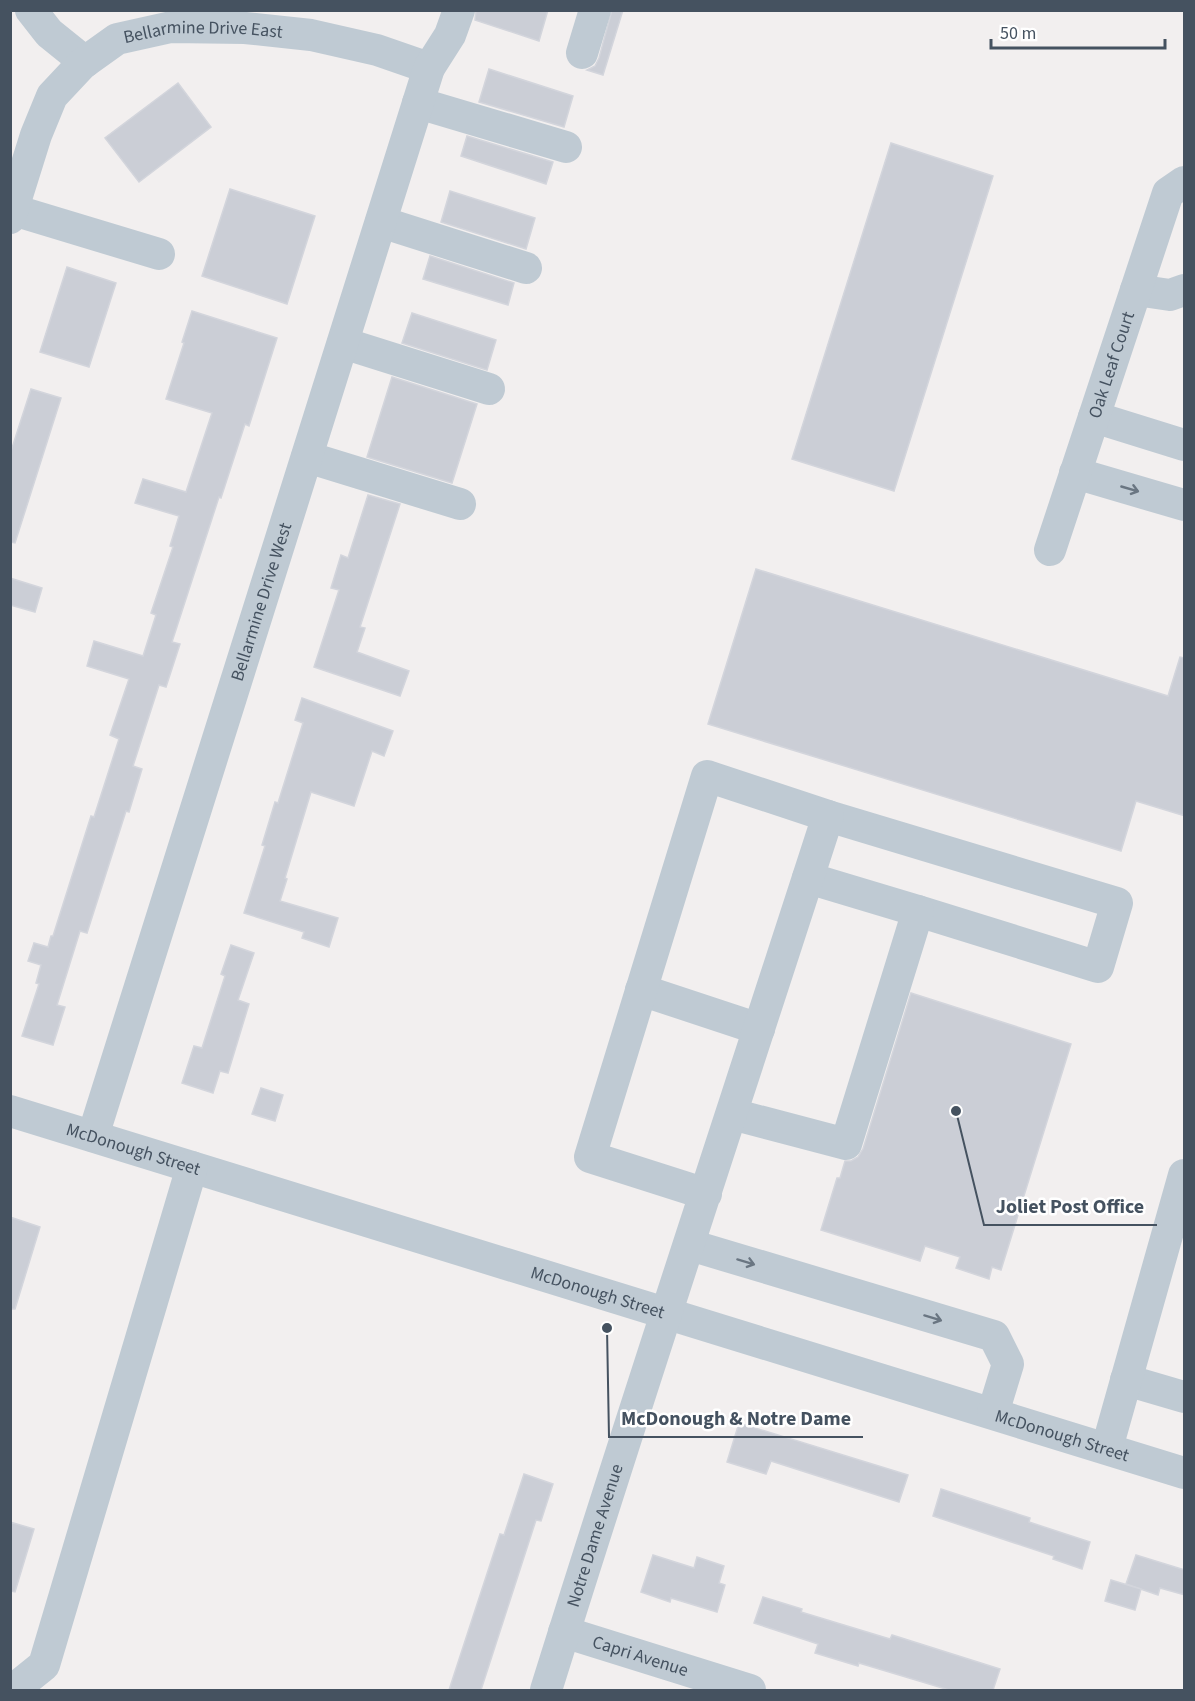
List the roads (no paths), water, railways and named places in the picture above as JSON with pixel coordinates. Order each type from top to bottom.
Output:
[{"type":"street","name":"Bellarmine Drive West","points":[[93,1136],[429,68],[450,35],[459,10]]},
{"type":"street","points":[[582,53],[595,10]]},
{"type":"street","points":[[10,17],[40,22],[85,62]]},
{"type":"street","name":"Bellarmine Drive East","points":[[11,212],[36,135],[52,96],[85,62],[117,39],[217,19],[245,28],[311,35],[377,50],[429,68]]},
{"type":"street","points":[[418,103],[566,147]]},
{"type":"street","name":"Oak Leaf Court","points":[[1050,550],[1168,193],[1182,183]]},
{"type":"street","points":[[11,212],[159,254]]},
{"type":"street","points":[[381,222],[526,268]]},
{"type":"street","points":[[1136,290],[1170,295],[1185,290]]},
{"type":"street","points":[[343,343],[489,389]]},
{"type":"street","points":[[1094,417],[1185,445]]},
{"type":"street","points":[[307,457],[460,504]]},
{"type":"street","points":[[1075,473],[1185,505]]},
{"type":"street","points":[[706,1194],[590,1157],[707,776],[828,816],[1118,903],[1098,967],[808,878]]},
{"type":"street","name":"Notre Dame Avenue","points":[[546,1690],[828,816]]},
{"type":"street","points":[[732,1114],[846,1144],[918,911]]},
{"type":"street","points":[[641,990],[759,1029]]},
{"type":"street","name":"McDonough Street","points":[[10,1111],[1185,1473]]},
{"type":"street","points":[[13,1690],[44,1665],[192,1167]]},
{"type":"street","points":[[1107,1448],[1185,1175]]},
{"type":"street","points":[[690,1245],[994,1336],[1008,1364],[993,1413]]},
{"type":"street","points":[[1126,1380],[1185,1397]]},
{"type":"street","name":"Capri Avenue","points":[[564,1632],[750,1690]]},
{"type":"place","name":"Joliet Post Office","points":[[956,1111]]},
{"type":"place","name":"McDonough & Notre Dame","points":[[607,1328]]}]
